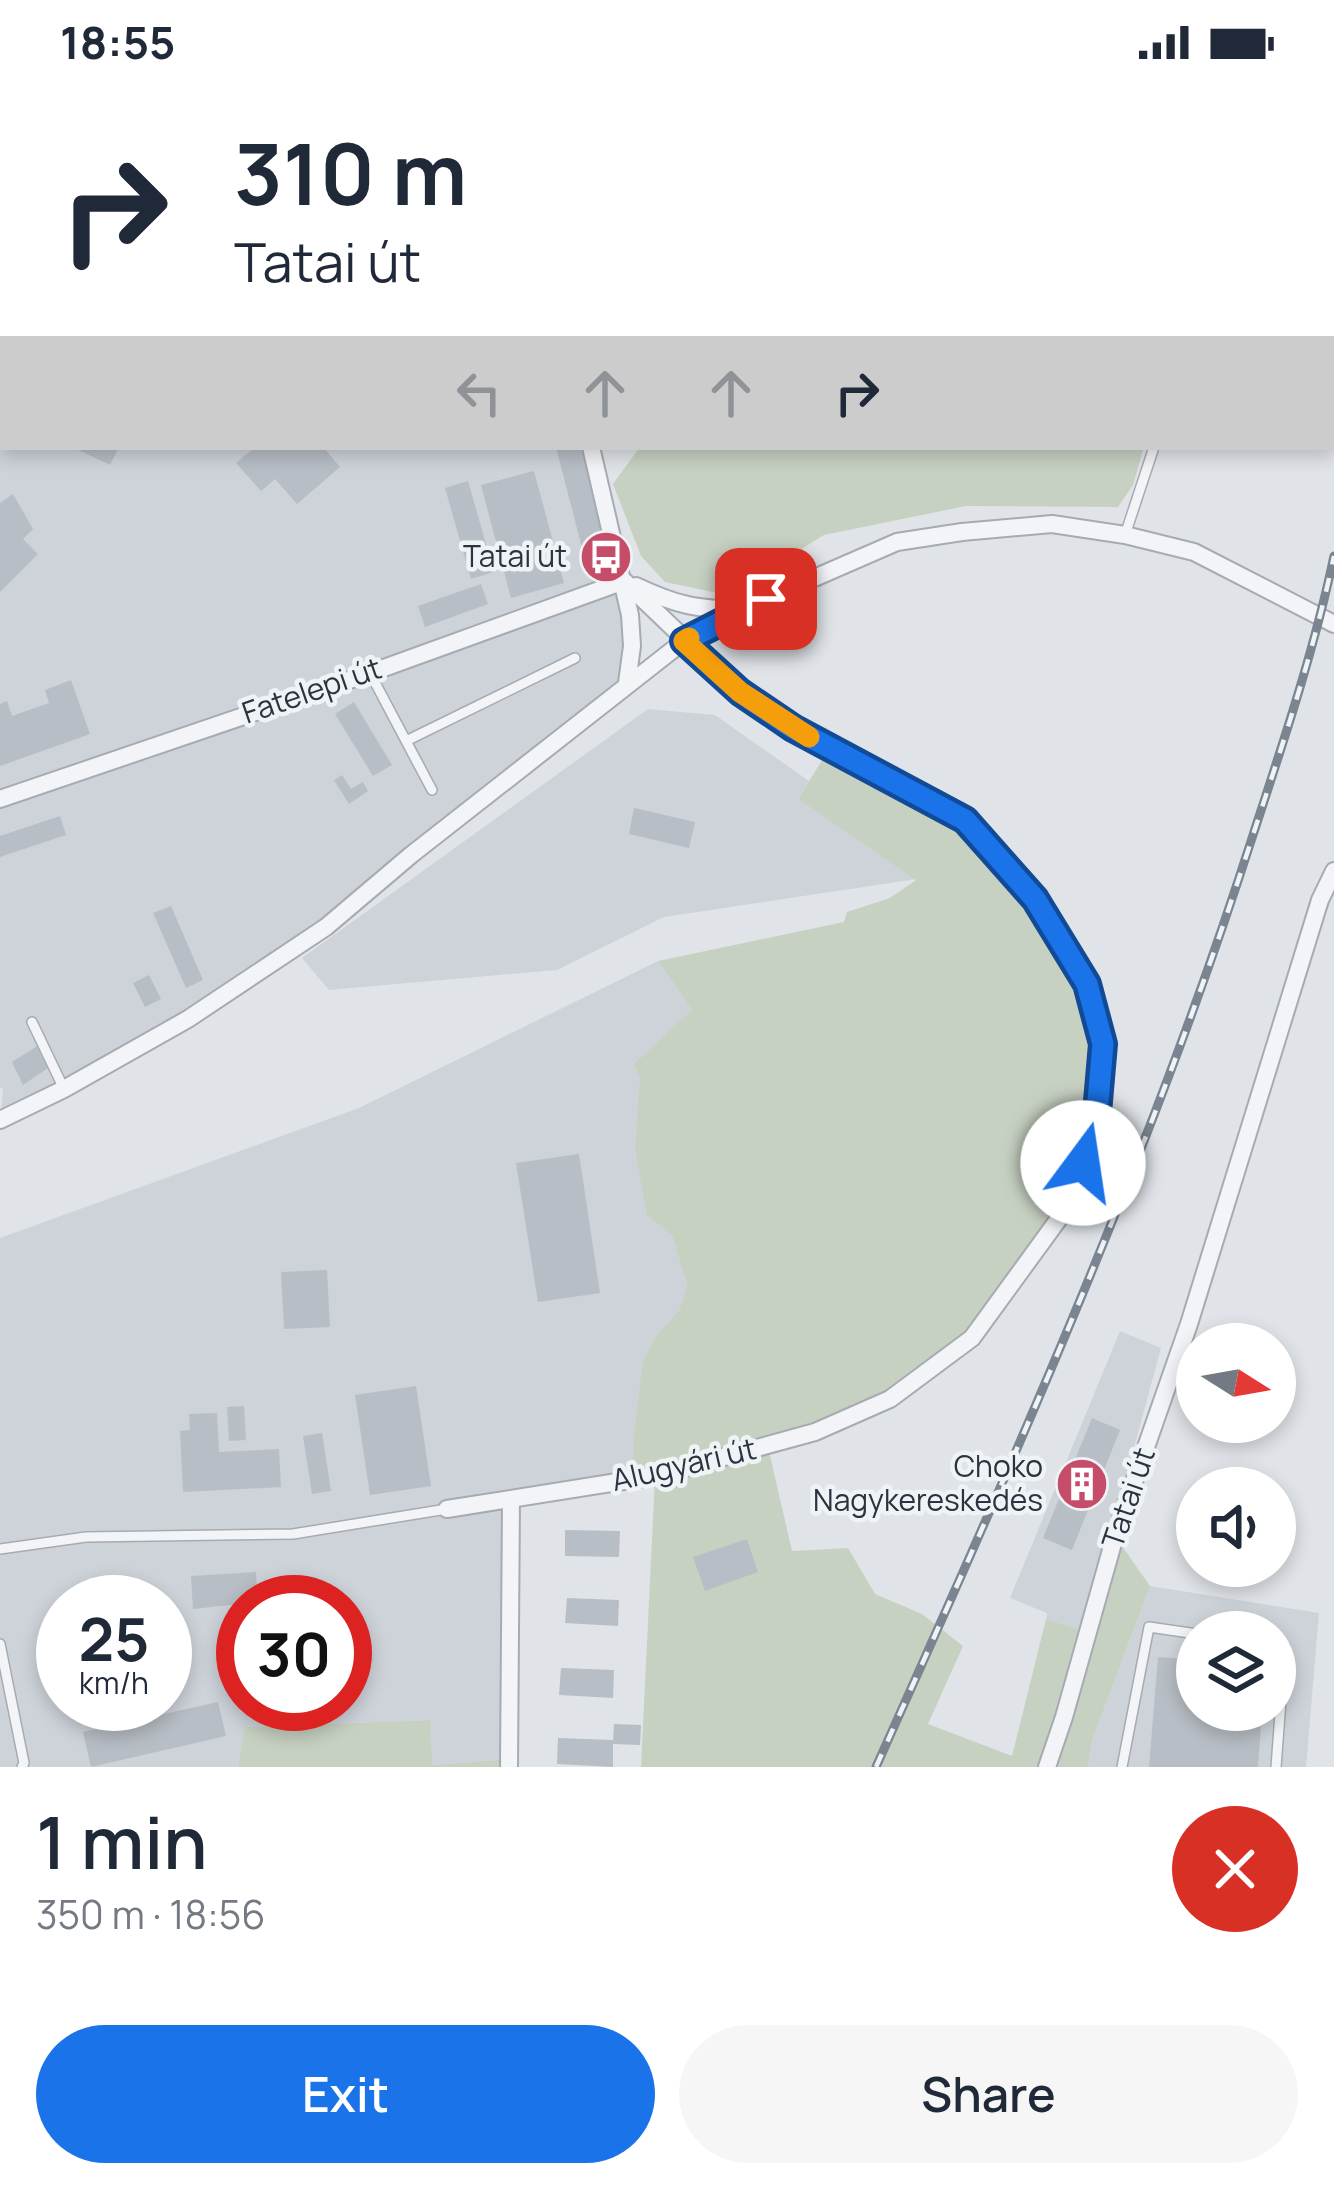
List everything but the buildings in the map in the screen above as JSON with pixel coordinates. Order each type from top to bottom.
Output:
[{"type":"street","points":[[592,450],[630,615],[627,683]]},
{"type":"street","points":[[0,1120],[188,1019],[326,927],[684,641],[896,542],[1052,524],[1126,535],[1194,552],[1334,624]]},
{"type":"street","points":[[624,581],[675,604],[747,610]]},
{"type":"street","name":"Alugyári út","points":[[447,1509],[655,1476],[815,1432],[890,1399],[972,1338],[984,1322],[1070,1202],[1096,1124],[1103,1044],[1098,1024],[1087,984],[1035,899],[965,820],[793,728],[740,692],[624,581]]},
{"type":"street","name":"Fatelepi út","points":[[0,799],[624,581]]},
{"type":"street","name":"Tatai út","points":[[1046,1767],[1115,1537],[1189,1324],[1321,899],[1334,871]]},
{"type":"street","points":[[509,1767],[511,1499]]},
{"type":"lane","points":[[1126,535],[1153,450]]},
{"type":"lane","points":[[406,741],[575,658]]},
{"type":"lane","points":[[370,673],[432,790]]},
{"type":"lane","points":[[32,1022],[64,1089]]},
{"type":"lane","name":"Alugyári út","points":[[0,1549],[86,1537],[293,1534],[447,1509]]},
{"type":"lane","points":[[1122,1767],[1149,1628],[1176,1631]]},
{"type":"lane","points":[[0,1644],[22,1767]]},
{"type":"lane","points":[[1276,1767],[1279,1731]]},
{"type":"shaded area","points":[[0,450],[592,450],[624,581],[627,683],[411,855],[188,1019],[0,1120]]},
{"type":"shaded area","points":[[648,709],[715,715],[809,781],[798,799],[917,879],[664,917],[557,970],[329,990],[302,958]]},
{"type":"shaded area","points":[[658,961],[692,1010],[641,1079],[635,1148],[672,1235],[687,1286],[679,1310],[643,1360],[632,1479],[511,1499],[511,1759],[431,1765],[430,1720],[372,1722],[372,1575],[216,1575],[216,1731],[245,1731],[238,1767],[0,1767],[0,1238],[359,1108]]},
{"type":"shaded area","points":[[1120,1331],[1161,1348],[1115,1536],[1079,1629],[1046,1619],[1047,1613],[1010,1598]]},
{"type":"shaded area","points":[[1150,1586],[1319,1613],[1306,1767],[1088,1767],[1092,1741]]},
{"type":"green space","points":[[638,450],[1143,450],[1133,485],[1118,507],[966,506],[824,535],[727,595],[665,582],[641,556],[613,484]]},
{"type":"green space","points":[[829,749],[965,820],[1035,899],[1087,984],[1103,1044],[1096,1124],[1071,1202],[972,1338],[890,1399],[768,1447],[792,1551],[848,1548],[875,1594],[922,1614],[963,1646],[928,1724],[1012,1756],[1046,1619],[1079,1629],[1115,1536],[1150,1586],[1092,1741],[1088,1767],[641,1767],[655,1477],[632,1479],[634,1436],[643,1360],[679,1310],[687,1286],[672,1235],[647,1215],[635,1148],[640,1079],[634,1064],[692,1010],[658,961],[844,922],[847,912],[890,898],[916,880],[798,799]]},
{"type":"green space","points":[[430,1720],[432,1765],[511,1759],[509,1767],[238,1767],[244,1731],[372,1731],[372,1722]]},
{"type":"railway","points":[[876,1767],[1029,1422],[1170,1072],[1287,731],[1334,556]]},
{"type":"slow traffic","points":[[689,638],[684,641],[740,692],[809,737]]},
{"type":"place","name":"Tatai út","points":[[606,557]]},
{"type":"place","name":"Choko Nagykereskedés","points":[[1082,1484]]},
{"type":"route","points":[[766,599],[684,641],[740,692],[793,728],[965,820],[1035,899],[1087,984],[1103,1044],[1096,1124],[1083,1163]]}]
